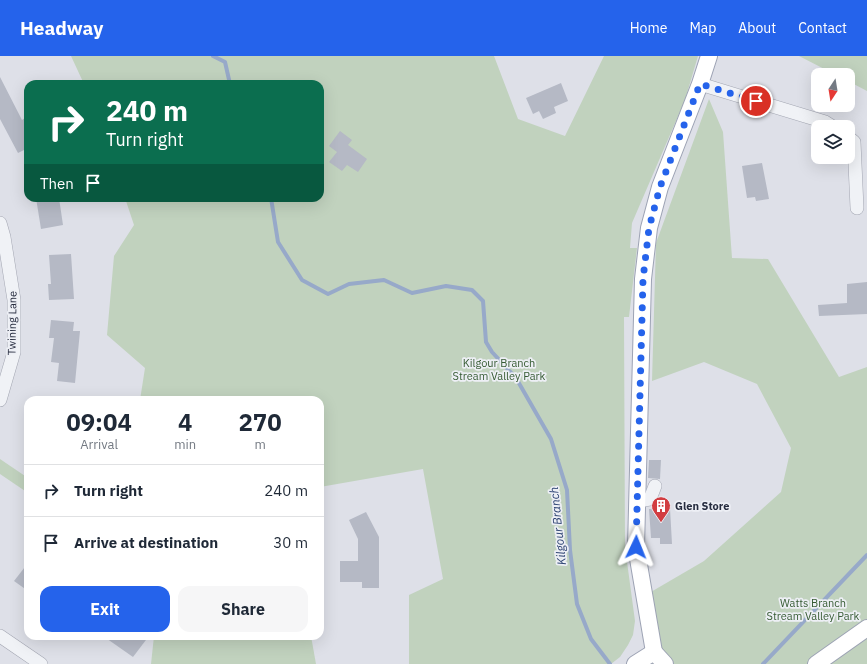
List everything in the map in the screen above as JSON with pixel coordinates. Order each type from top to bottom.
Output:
[{"type":"main road","points":[[665,664],[654,652],[636,547],[643,279],[649,228],[660,187],[700,84],[709,56]]},
{"type":"main road","points":[[816,664],[867,628]]},
{"type":"main road","points":[[635,664],[654,652]]},
{"type":"street","points":[[700,84],[819,120]]},
{"type":"street","points":[[855,164],[857,208]]},
{"type":"street","name":"Twining Lane","points":[[0,223],[4,237],[14,300],[14,352],[0,400]]},
{"type":"street","points":[[638,501],[650,499],[655,486]]},
{"type":"street","points":[[0,636],[41,664]]},
{"type":"green space","name":"Kilgour Branch Stream Valley Park","points":[[71,56],[494,56],[518,119],[565,136],[604,56],[698,56],[685,100],[632,223],[630,248],[637,248],[629,317],[624,317],[625,547],[635,621],[633,635],[620,657],[611,664],[409,664],[409,595],[443,579],[423,469],[324,486],[324,396],[141,396],[145,368],[107,335],[114,256],[134,225],[126,202],[324,202],[324,80],[82,80]]},
{"type":"green space","points":[[799,56],[867,56],[867,91],[855,85],[855,68],[822,68]]},
{"type":"green space","name":"Watts Branch Stream Valley Park","points":[[709,99],[723,132],[732,258],[768,259],[839,377],[867,367],[867,664],[639,664],[654,652],[644,596],[704,561],[781,492],[791,448],[757,384],[704,362],[652,381],[656,243]]},
{"type":"green space","points":[[0,459],[24,475],[24,490],[0,474]]},
{"type":"green space","points":[[154,640],[312,640],[316,664],[151,664]]},
{"type":"building","points":[[0,77],[22,120],[24,119],[24,150],[18,153],[0,119]]},
{"type":"building","points":[[561,83],[568,101],[554,107],[556,113],[543,119],[539,111],[533,114],[526,98]]},
{"type":"building","points":[[340,131],[352,140],[348,145],[367,159],[358,172],[347,165],[342,171],[329,162],[337,152],[329,146]]},
{"type":"building","points":[[762,163],[769,199],[756,201],[755,197],[747,198],[742,166]]},
{"type":"building","points":[[37,202],[60,202],[63,225],[41,229]]},
{"type":"building","points":[[71,254],[74,299],[49,300],[48,284],[51,284],[49,255]]},
{"type":"building","points":[[867,282],[867,314],[819,316],[818,305],[847,303],[847,284]]},
{"type":"building","points":[[51,320],[74,322],[73,331],[80,331],[75,383],[57,381],[59,363],[51,362],[54,338],[49,338]]},
{"type":"building","points":[[649,460],[661,460],[660,479],[648,478]]},
{"type":"building","name":"Glen Store","points":[[670,508],[672,544],[660,544],[660,538],[651,538],[649,509]]},
{"type":"building","points":[[366,512],[379,537],[379,588],[362,588],[362,582],[340,582],[340,561],[358,561],[358,539],[349,520]]},
{"type":"building","points":[[24,568],[24,588],[14,581]]},
{"type":"building","points":[[109,640],[146,640],[133,657]]},
{"type":"waterway","name":"Kilgour Branch","points":[[213,56],[225,62],[229,80]]},
{"type":"waterway","name":"Kilgour Branch","points":[[272,202],[278,242],[302,280],[328,294],[349,284],[384,280],[412,293],[446,286],[472,290],[483,301],[486,342],[492,352],[516,378],[551,439],[567,490],[570,550],[577,604],[591,639],[610,664]]},
{"type":"waterway","points":[[763,664],[867,555]]},
{"type":"place","name":"Glen Store","points":[[661,523]]},
{"type":"route","points":[[636,547],[643,279],[649,228],[660,187],[700,84],[756,101]]}]
